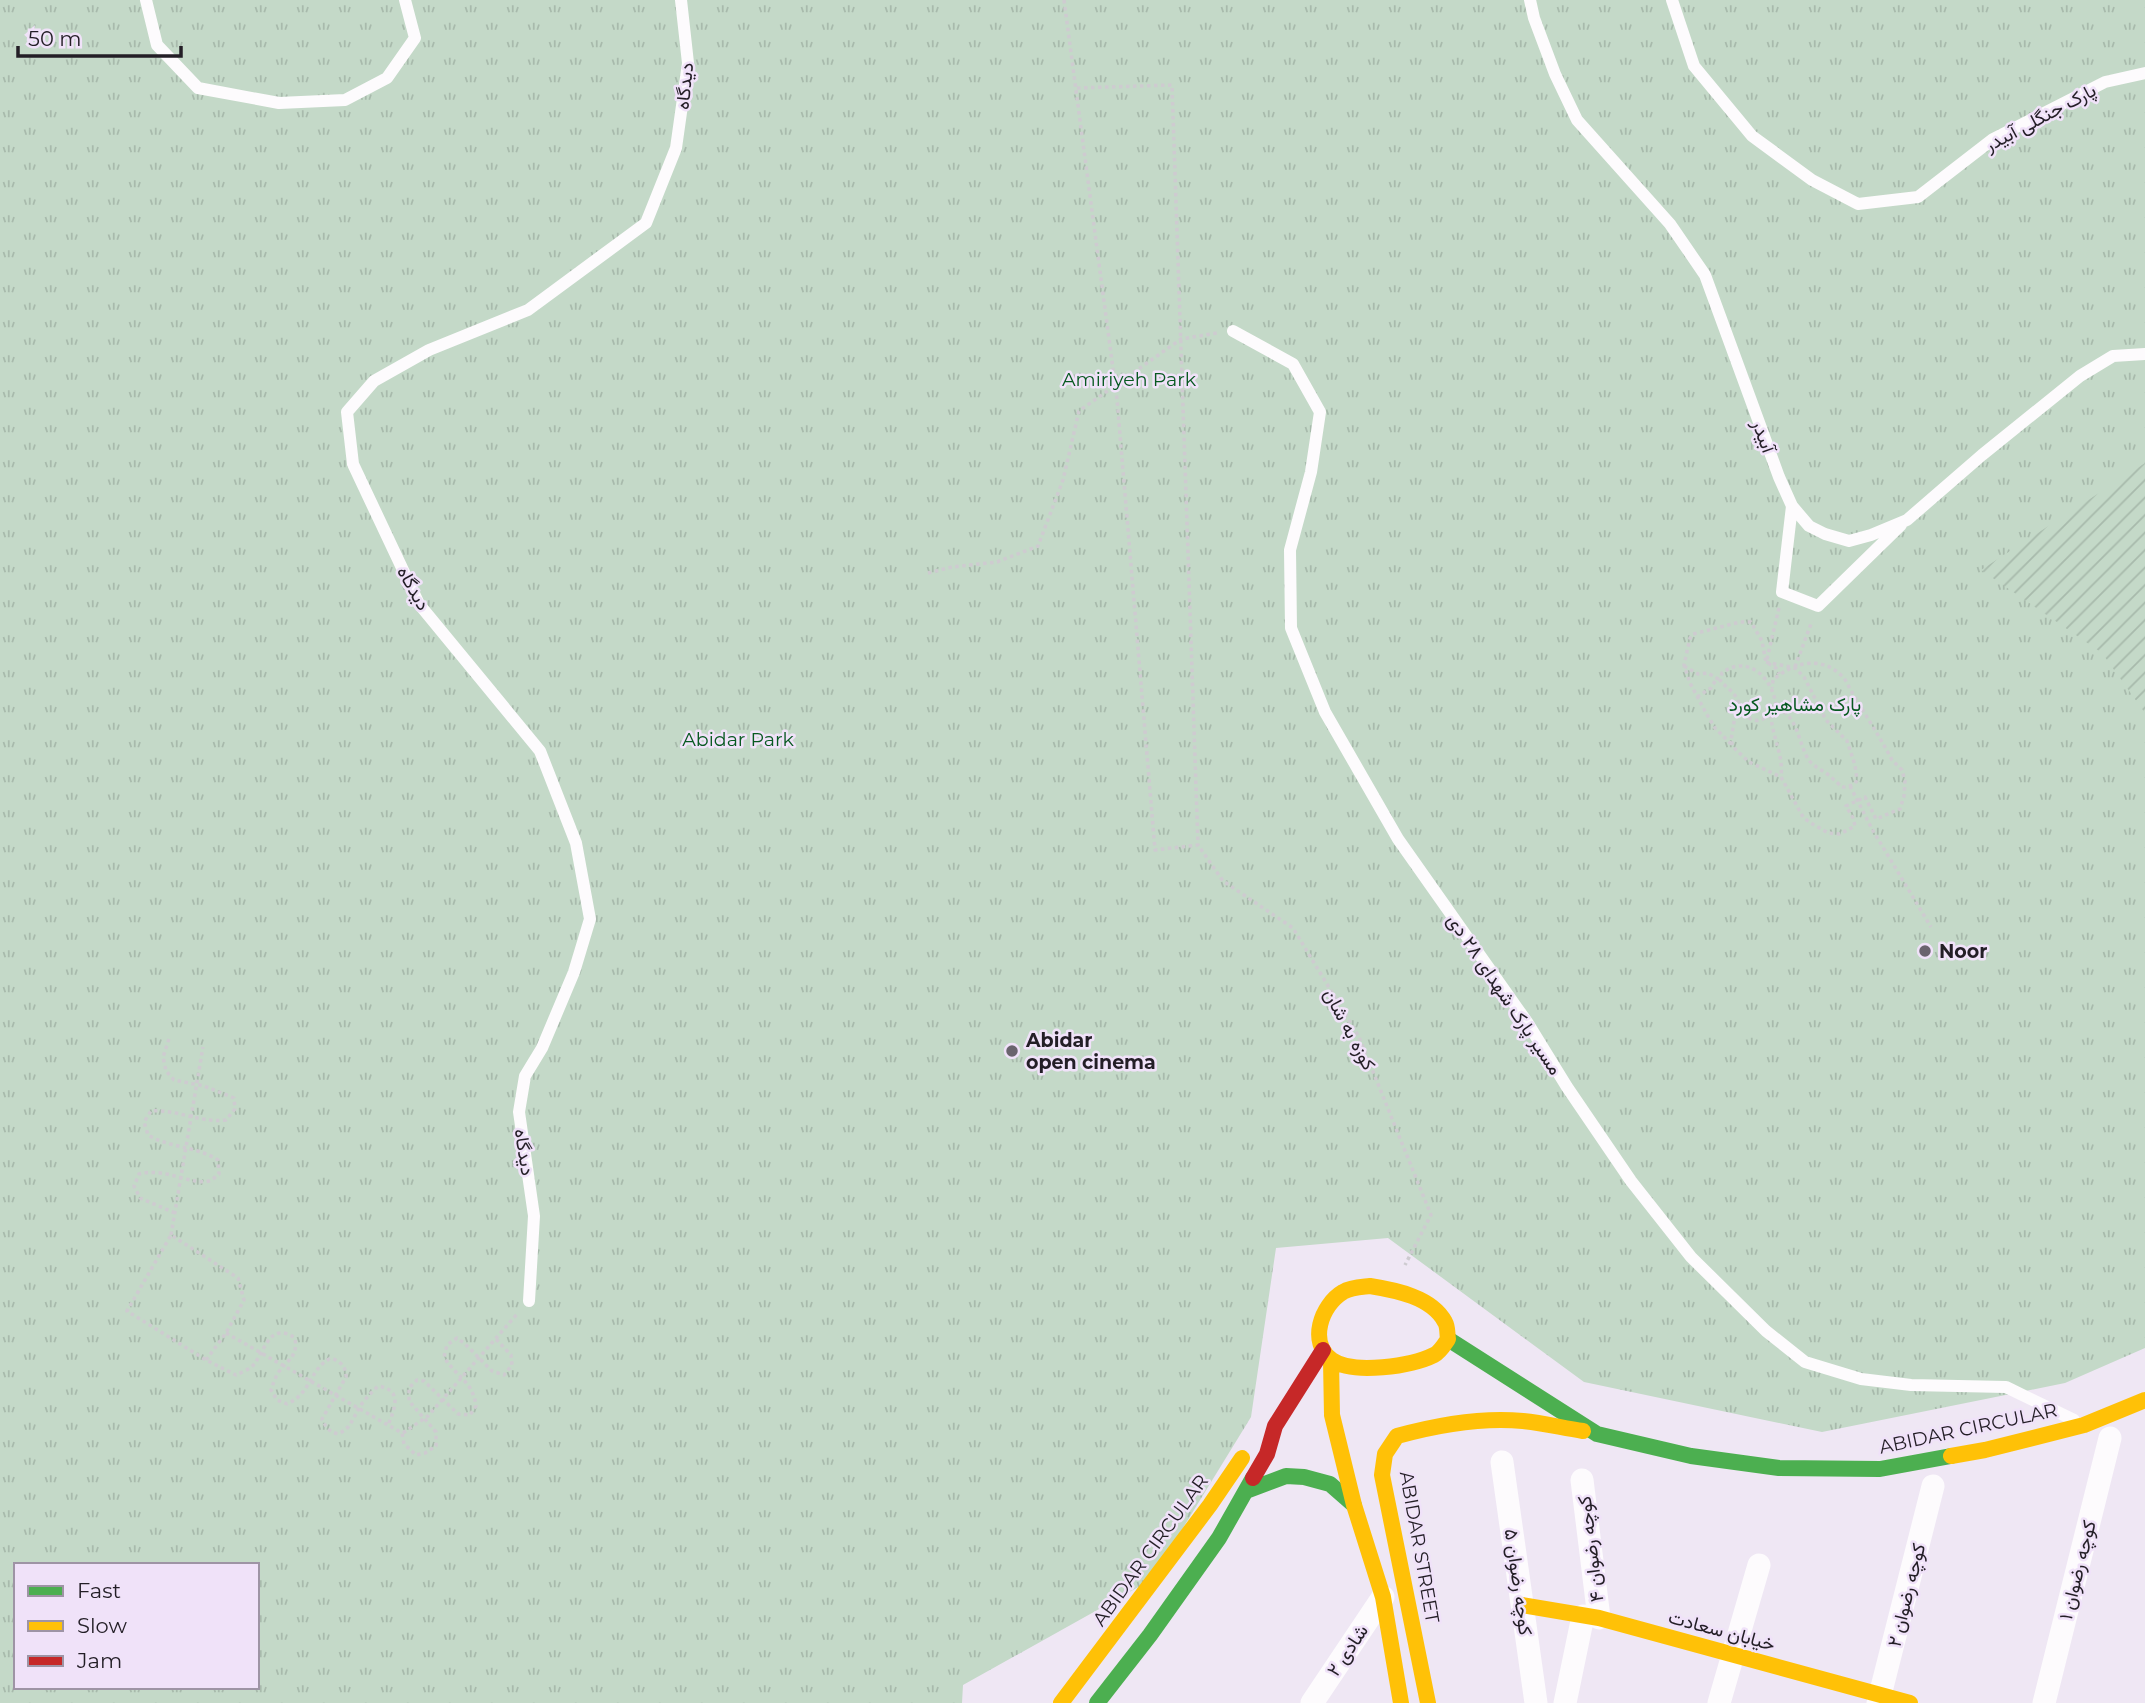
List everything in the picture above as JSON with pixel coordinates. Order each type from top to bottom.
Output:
[{"type":"main road","points":[[1327,1355],[1353,1368],[1410,1362],[1436,1354],[1448,1339],[1447,1324],[1437,1312],[1417,1299],[1393,1289],[1352,1287],[1337,1295],[1320,1320],[1318,1334],[1327,1355],[1332,1415],[1354,1504],[1382,1597],[1401,1703]]},
{"type":"main road","name":"ABIDAR CIRCULAR","points":[[1448,1339],[1597,1434],[1691,1456],[1779,1468],[1880,1469],[1985,1450],[2084,1425],[2145,1400]]},
{"type":"main road","name":"ABIDAR CIRCULAR","points":[[1061,1703],[1210,1505],[1254,1441],[1275,1426],[1327,1355]]},
{"type":"main road","name":"ABIDAR STREET","points":[[1428,1703],[1382,1475],[1385,1454],[1397,1436],[1478,1421],[1521,1421],[1597,1434]]},
{"type":"main road","name":"ABIDAR CIRCULAR","points":[[1097,1703],[1150,1635],[1219,1538],[1267,1454],[1275,1426]]},
{"type":"main road","points":[[1246,1491],[1286,1476],[1304,1477],[1330,1484],[1354,1504]]},
{"type":"main road","name":"خیابان سعادت","points":[[1522,1605],[1591,1617],[1735,1654],[1879,1699],[1910,1703]]},
{"type":"street","name":"کوچه رضوان ۱","points":[[2045,1703],[2110,1438]]},
{"type":"street","name":"کوچه رضوان ۵","points":[[1502,1462],[1536,1703]]},
{"type":"street","name":"کوچه رضوان ۴","points":[[1564,1703],[1591,1617],[1582,1480]]},
{"type":"street","name":"کوچه رضوان ۲","points":[[1879,1699],[1933,1486]]},
{"type":"street","points":[[1720,1703],[1759,1565]]},
{"type":"street","name":"شادی ۲","points":[[1312,1703],[1382,1597]]},
{"type":"lane","points":[[146,0],[157,45],[198,88],[279,103],[345,100],[387,78],[415,38],[405,0]]},
{"type":"lane","name":"دیدگاه","points":[[529,1301],[534,1216],[519,1112],[525,1076],[542,1048],[574,972],[590,919],[576,843],[540,751],[419,604],[353,464],[347,412],[374,381],[429,350],[528,310],[646,223],[676,148],[688,63],[681,0]]},
{"type":"lane","name":"آبیدر","points":[[1530,0],[1555,74],[1577,120],[1670,224],[1705,275],[1779,477],[1792,506],[1809,526],[1849,541],[1907,520],[2080,376],[2113,356],[2145,354]]},
{"type":"lane","name":"پارک جنگلی آبیدر","points":[[1672,0],[1694,66],[1752,136],[1812,180],[1858,204],[1918,197],[1993,139],[2105,82],[2145,73]]},
{"type":"lane","name":"مسیر پارک شهدای ۲۸ دی","points":[[1233,331],[1293,364],[1320,412],[1311,472],[1290,550],[1291,628],[1325,712],[1398,839],[1527,1022],[1567,1087],[1631,1181],[1690,1257],[1766,1331],[1805,1362],[1861,1379],[1911,1385],[2006,1387],[2084,1425]]},
{"type":"lane","points":[[1792,506],[1782,592],[1818,606],[1907,520]]},
{"type":"path","points":[[1064,0],[1115,384],[1155,850],[1198,845],[1172,85],[1077,88]]},
{"type":"path","points":[[928,573],[952,567],[998,562],[1038,546],[1063,480],[1079,411],[1181,339],[1233,331]]},
{"type":"path","points":[[1766,662],[1782,592]]},
{"type":"path","points":[[1795,668],[1818,606]]},
{"type":"path","points":[[1779,674],[1776,668],[1766,662],[1762,641],[1751,622],[1693,634],[1690,638],[1684,665],[1697,697],[1715,728],[1749,762],[1781,777]]},
{"type":"path","points":[[1766,662],[1795,668],[1804,677],[1826,720],[1847,741],[1855,765],[1855,784],[1842,788],[1810,761],[1796,725],[1790,716],[1776,706]]},
{"type":"path","points":[[1771,715],[1774,738],[1782,759],[1781,777],[1803,817],[1809,822],[1828,833],[1840,834],[1855,827],[1846,806],[1865,797],[1876,819],[1900,809],[1905,788],[1902,770],[1892,760],[1842,675],[1813,662],[1803,663],[1779,674],[1773,680],[1772,688]]},
{"type":"path","points":[[1684,665],[1698,674],[1708,673],[1719,679],[1736,696],[1747,717],[1765,719],[1776,706],[1775,695],[1767,678],[1758,671],[1744,667],[1728,668],[1722,673],[1719,679],[1711,688],[1697,697]]},
{"type":"path","points":[[1733,747],[1731,740],[1734,722],[1736,715],[1742,710]]},
{"type":"path","points":[[1850,786],[1872,829],[1931,927]]},
{"type":"path","name":"کوزه به شان","points":[[1198,845],[1223,881],[1293,928],[1359,1037],[1431,1215],[1393,1289]]},
{"type":"path","points":[[169,1039],[163,1057],[166,1071],[174,1080],[197,1084],[234,1098],[235,1109],[226,1120],[212,1122],[166,1110],[151,1111],[144,1122],[148,1135],[158,1141],[206,1152],[218,1160],[219,1174],[209,1181],[150,1171],[139,1174],[134,1186],[140,1198],[175,1213]]},
{"type":"path","points":[[203,1047],[171,1235],[127,1311],[206,1360],[236,1375],[253,1366],[267,1341],[278,1332],[287,1333],[295,1338],[296,1348],[293,1356],[277,1374],[271,1390],[277,1400],[287,1404],[299,1399],[323,1363],[331,1358],[340,1362],[346,1370],[346,1377],[322,1419],[331,1432],[338,1434],[352,1425],[359,1408],[378,1387],[393,1392],[394,1411],[388,1425]]},
{"type":"path","points":[[171,1235],[238,1278],[244,1300],[226,1333],[206,1360]]},
{"type":"path","points":[[402,1433],[425,1418],[529,1301]]},
{"type":"path","points":[[226,1333],[402,1433],[404,1444],[416,1454],[425,1453],[436,1446],[436,1432],[409,1401],[409,1388],[417,1380],[424,1381],[458,1414],[470,1415],[476,1406],[475,1393],[469,1384],[451,1369],[444,1357],[447,1345],[457,1338],[492,1371],[503,1375],[512,1365],[511,1355],[495,1338]]},
{"type":"green space","name":"Abidar Park","points":[[0,0],[2145,0],[2145,1348],[2065,1383],[1822,1432],[1584,1382],[1388,1238],[1276,1248],[1251,1417],[1151,1580],[963,1685],[962,1703],[0,1703]]},
{"type":"green space","points":[[2145,463],[2145,713],[2102,653],[1981,570]]},
{"type":"traffic: fast","points":[[1448,1339],[1597,1434],[1691,1456],[1779,1468],[1880,1469],[1951,1456]]},
{"type":"traffic: fast","points":[[1246,1491],[1286,1476],[1304,1477],[1330,1484],[1354,1505]]},
{"type":"traffic: fast","points":[[1097,1703],[1150,1635],[1219,1538],[1253,1478]]},
{"type":"traffic: slow","points":[[1370,1286],[1412,1296],[1439,1313],[1446,1324],[1448,1339],[1440,1350],[1412,1363],[1383,1367],[1354,1367],[1332,1360],[1320,1344],[1320,1324],[1324,1315],[1335,1298],[1343,1292],[1370,1286]]},
{"type":"traffic: slow","points":[[1331,1361],[1332,1415],[1354,1505],[1383,1597],[1401,1703]]},
{"type":"traffic: slow","points":[[1951,1456],[2084,1425],[2145,1400]]},
{"type":"traffic: slow","points":[[1428,1703],[1382,1475],[1385,1454],[1397,1436],[1460,1423],[1523,1421],[1583,1431]]},
{"type":"traffic: slow","points":[[1061,1703],[1210,1505],[1242,1458]]},
{"type":"traffic: slow","points":[[1522,1605],[1599,1618],[1910,1703]]},
{"type":"traffic: jam","points":[[1253,1478],[1267,1454],[1275,1426],[1323,1350]]},
{"type":"place","name":"Noor","points":[[1925,951]]},
{"type":"place","name":"Abidar open cinema","points":[[1012,1051]]},
{"type":"park label","name":"Amiriyeh Park","points":[[1129,379]]},
{"type":"park label","name":"پارک مشاهیر کورد","points":[[1795,704]]}]
